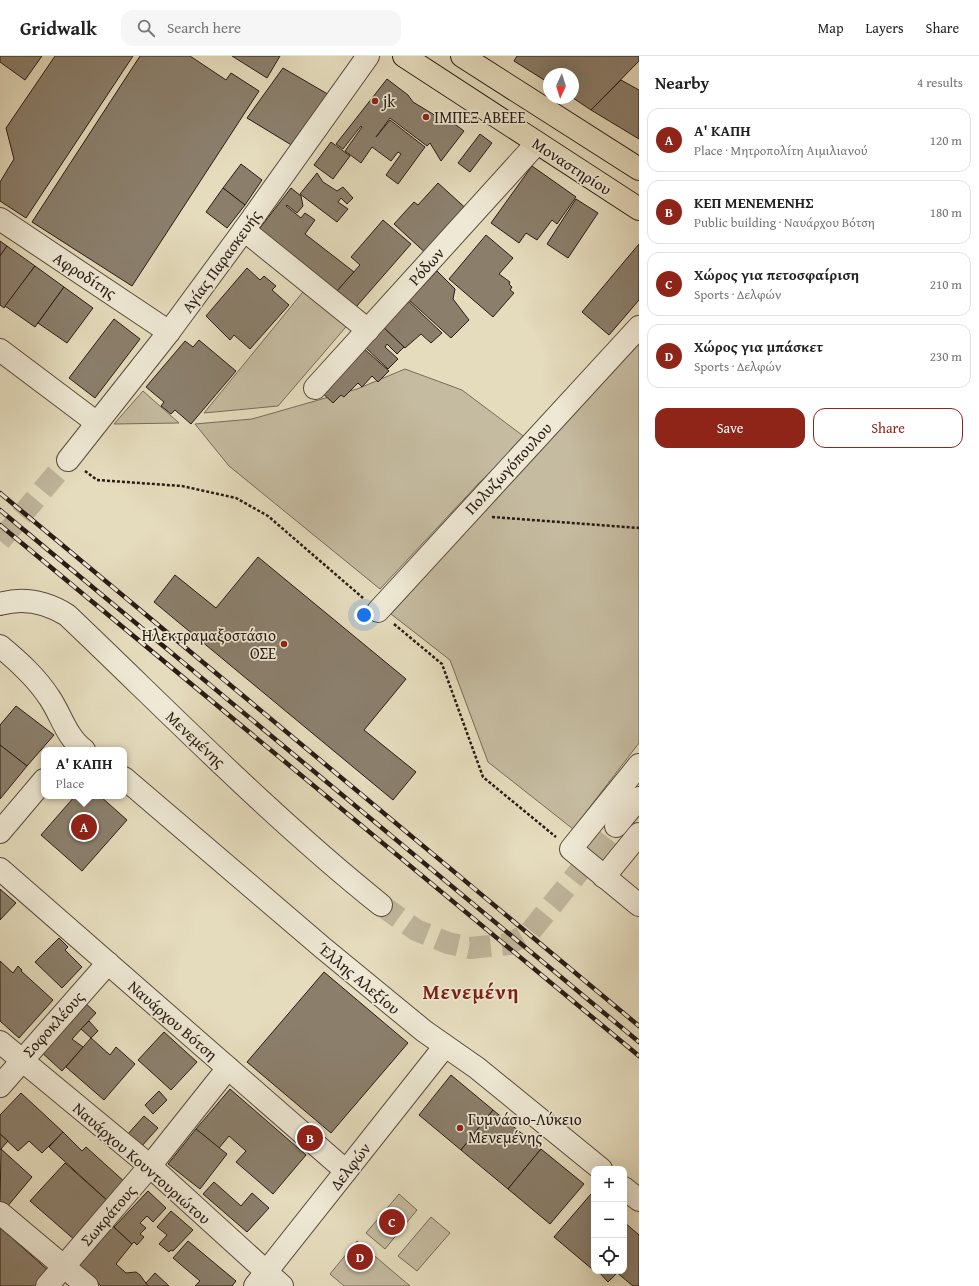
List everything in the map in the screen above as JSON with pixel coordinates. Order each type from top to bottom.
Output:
[{"type":"main road","name":"Μοναστηρίου","points":[[404,56],[639,209]]},
{"type":"main road","name":"Μοναστηρίου","points":[[462,56],[639,169]]},
{"type":"street","name":"Αγίας Παρασκευής","points":[[68,460],[169,332],[368,56]]},
{"type":"street","name":"Ρόδων","points":[[315,388],[538,143]]},
{"type":"street","name":"Αφροδίτης","points":[[0,219],[169,332]]},
{"type":"street","points":[[244,230],[368,330]]},
{"type":"street","name":"Πολυζωγόπουλου","points":[[378,611],[639,327]]},
{"type":"street","points":[[0,350],[97,423]]},
{"type":"street","name":"Μενεμένης","points":[[0,604],[18,601],[34,602],[49,606],[67,615],[171,717],[344,875],[381,905]]},
{"type":"street","points":[[0,646],[40,684],[55,704],[76,747]]},
{"type":"street","points":[[639,765],[571,849],[639,905]]},
{"type":"street","name":"Έλλης Αλεξίου","points":[[127,781],[323,948],[445,1046],[477,1068],[597,1166]]},
{"type":"street","points":[[0,832],[41,784]]},
{"type":"street","points":[[616,826],[639,798]]},
{"type":"street","points":[[604,877],[639,834]]},
{"type":"street","name":"Ναυάρχου Βότση","points":[[0,869],[346,1171]]},
{"type":"street","name":"Σοφοκλέους","points":[[0,1086],[21,1060],[108,963]]},
{"type":"street","name":"Ναυάρχου Κουντουριώτου","points":[[0,1042],[150,1166],[268,1281]]},
{"type":"street","name":"Δελφών","points":[[268,1281],[346,1171],[445,1046]]},
{"type":"street","name":"Σωκράτους","points":[[47,1286],[150,1166],[228,1068]]},
{"type":"street","points":[[627,1190],[639,1200]]},
{"type":"street","points":[[0,1213],[87,1286]]},
{"type":"path","points":[[68,460],[97,480],[182,486],[236,498],[268,516],[442,664],[483,777],[571,849]]},
{"type":"path","points":[[465,515],[639,528]]},
{"type":"shaded area","points":[[307,287],[351,321],[278,406],[204,413]]},
{"type":"shaded area","points":[[639,340],[639,743],[573,829],[488,762],[450,660],[391,614]]},
{"type":"shaded area","points":[[405,369],[462,390],[526,438],[479,483],[380,589],[229,466],[195,424],[252,419],[357,389]]},
{"type":"shaded area","points":[[143,391],[179,423],[114,424]]},
{"type":"shaded area","points":[[399,1194],[417,1210],[385,1249],[366,1233]]},
{"type":"shaded area","points":[[431,1217],[450,1233],[417,1271],[398,1256]]},
{"type":"shaded area","points":[[357,1241],[410,1286],[344,1286],[330,1274]]},
{"type":"building","points":[[0,56],[42,56],[25,80],[0,62]]},
{"type":"building","points":[[55,56],[133,56],[26,218],[0,201],[0,182],[14,159],[6,128]]},
{"type":"building","points":[[140,56],[190,56],[226,80],[231,73],[259,91],[132,286],[32,222]]},
{"type":"building","points":[[232,56],[280,56],[267,78]]},
{"type":"building","points":[[517,56],[639,56],[639,61],[591,110],[579,102],[579,68],[543,68],[543,79],[514,61]]},
{"type":"building","points":[[283,68],[331,96],[293,146],[247,118]]},
{"type":"building","points":[[387,79],[408,95],[413,102],[446,122],[448,119],[464,131],[441,161],[430,143],[427,146],[390,118],[376,137],[390,120],[425,147],[398,184],[386,175],[401,154],[398,152],[391,161],[372,147],[361,163],[345,151],[362,127],[361,126],[343,149],[336,144]]},
{"type":"building","points":[[621,80],[639,90],[639,139],[591,110]]},
{"type":"building","points":[[480,134],[492,143],[470,172],[458,163]]},
{"type":"building","points":[[331,142],[350,156],[333,179],[314,165]]},
{"type":"building","points":[[241,164],[262,180],[245,205],[223,188]]},
{"type":"building","points":[[532,166],[576,197],[557,224],[552,220],[537,240],[526,233],[519,243],[491,223]]},
{"type":"building","points":[[317,173],[323,182],[337,191],[343,187],[353,198],[347,204],[341,198],[338,202],[348,209],[337,222],[300,194]]},
{"type":"building","points":[[438,183],[471,213],[430,257],[394,224],[414,202],[418,205]]},
{"type":"building","points":[[223,188],[245,205],[227,228],[206,212]]},
{"type":"building","points":[[291,188],[301,196],[303,206],[297,213],[287,205],[286,206],[301,218],[305,213],[315,220],[305,234],[354,272],[337,291],[256,233]]},
{"type":"building","points":[[576,199],[598,213],[568,258],[547,244]]},
{"type":"building","points":[[383,220],[411,244],[356,307],[337,291],[360,265],[351,257]]},
{"type":"building","points":[[486,235],[513,258],[499,274],[510,282],[509,284],[512,287],[510,290],[514,293],[493,317],[449,279]]},
{"type":"building","points":[[0,241],[7,246],[0,256]]},
{"type":"building","points":[[639,244],[639,300],[609,335],[582,312]]},
{"type":"building","points":[[7,246],[35,266],[4,308],[0,305],[0,256]]},
{"type":"building","points":[[35,266],[64,287],[35,327],[5,306]]},
{"type":"building","points":[[247,268],[260,280],[264,276],[276,286],[272,290],[289,305],[250,349],[234,335],[230,340],[206,316]]},
{"type":"building","points":[[437,271],[455,289],[453,299],[469,320],[451,338],[409,300]]},
{"type":"building","points":[[64,287],[93,308],[67,343],[38,323]]},
{"type":"building","points":[[405,298],[442,333],[431,343],[421,334],[405,348],[382,326]]},
{"type":"building","points":[[114,319],[140,339],[95,398],[69,378]]},
{"type":"building","points":[[381,325],[404,347],[397,354],[387,344],[385,347],[398,359],[388,369],[362,344]]},
{"type":"building","points":[[199,340],[236,371],[191,424],[175,410],[171,414],[161,406],[164,402],[146,387],[185,341],[193,347]]},
{"type":"building","points":[[361,346],[389,371],[378,382],[372,376],[362,387],[358,383],[344,397],[341,395],[333,403],[319,390]]},
{"type":"building","name":"Ηλεκτραμαξοστάσιο ΟΣΕ","points":[[258,557],[406,679],[364,730],[416,772],[393,800],[154,602],[175,575],[216,608]]},
{"type":"building","points":[[16,706],[54,735],[44,747],[41,747],[41,750],[27,766],[0,745],[0,725]]},
{"type":"building","points":[[0,745],[27,766],[0,799]]},
{"type":"building","points":[[72,799],[103,799],[127,820],[82,871],[41,835]]},
{"type":"building","points":[[0,889],[16,903],[0,920]]},
{"type":"building","points":[[59,938],[68,947],[65,950],[82,967],[62,988],[35,962]]},
{"type":"building","points":[[0,961],[13,973],[18,966],[22,970],[21,971],[53,1000],[19,1038],[0,1021]]},
{"type":"building","points":[[324,972],[408,1043],[331,1133],[247,1062]]},
{"type":"building","points":[[83,1001],[96,1013],[72,1039],[83,1047],[62,1071],[39,1050]]},
{"type":"building","points":[[89,1021],[98,1031],[91,1038],[81,1029]]},
{"type":"building","points":[[164,1032],[197,1062],[171,1090],[138,1060]]},
{"type":"building","points":[[91,1038],[110,1055],[116,1047],[135,1064],[104,1100],[66,1067]]},
{"type":"building","points":[[451,1075],[493,1110],[461,1150],[419,1115]]},
{"type":"building","points":[[230,1089],[306,1155],[273,1194],[236,1162],[246,1151],[229,1136],[219,1148],[196,1129]]},
{"type":"building","points":[[159,1091],[167,1100],[153,1114],[145,1105]]},
{"type":"building","points":[[21,1093],[63,1132],[42,1153],[29,1141],[18,1151],[0,1134],[0,1115]]},
{"type":"building","points":[[493,1110],[541,1149],[508,1189],[461,1150]]},
{"type":"building","points":[[144,1116],[158,1128],[141,1147],[127,1135]]},
{"type":"building","points":[[196,1129],[227,1154],[200,1189],[168,1164]]},
{"type":"building","points":[[63,1132],[82,1151],[86,1147],[127,1184],[110,1203],[49,1147]]},
{"type":"building","points":[[0,1134],[8,1141],[0,1150]]},
{"type":"building","points":[[1,1149],[32,1177],[6,1208],[0,1203]]},
{"type":"building","points":[[541,1149],[584,1184],[550,1224],[508,1189]]},
{"type":"building","points":[[65,1163],[110,1203],[76,1241],[30,1201]]},
{"type":"building","points":[[214,1182],[241,1206],[252,1193],[269,1208],[247,1232],[203,1194]]},
{"type":"building","points":[[148,1191],[166,1208],[153,1222],[147,1216],[140,1223],[146,1228],[140,1234],[144,1237],[137,1245],[134,1242],[132,1244],[114,1227]]},
{"type":"building","points":[[591,1194],[591,1268],[554,1237]]},
{"type":"building","points":[[171,1211],[193,1230],[173,1251],[171,1250],[169,1252],[159,1244],[167,1235],[157,1227]]},
{"type":"building","points":[[108,1222],[132,1244],[116,1264],[126,1273],[136,1272],[148,1286],[101,1286],[78,1266],[95,1247],[90,1243]]},
{"type":"building","points":[[0,1223],[15,1236],[13,1239],[50,1272],[37,1286],[0,1286]]},
{"type":"building","points":[[627,1225],[639,1235],[639,1286],[633,1286],[619,1274],[627,1274]]},
{"type":"building","points":[[188,1241],[236,1281],[232,1286],[195,1286],[200,1281],[173,1258]]},
{"type":"building","points":[[155,1273],[169,1286],[148,1286],[146,1283]]},
{"type":"building","points":[[601,1274],[616,1274],[608,1282]]},
{"type":"tunnel","points":[[0,541],[68,460]]},
{"type":"tunnel","points":[[381,905],[416,930],[448,943],[470,948],[509,944],[530,932],[616,826]]},
{"type":"railway","points":[[0,493],[639,1026]]},
{"type":"railway","points":[[0,510],[639,1042]]},
{"type":"railway","points":[[0,525],[639,1056]]},
{"type":"place","name":"jk","points":[[375,101]]},
{"type":"place","name":"ΙΜΠΕΞ ΑΒΕΕΕ","points":[[426,117]]},
{"type":"place","name":"Ηλεκτραμαξοστάσιο ΟΣΕ","points":[[284,644]]},
{"type":"place","name":"Α' ΚΑΠΗ","points":[[84,827]]},
{"type":"place","name":"Γυμνάσιο-Λύκειο Μενεμένης","points":[[460,1128]]},
{"type":"place","name":"ΚΕΠ ΜΕΝΕΜΕΝΗΣ","points":[[310,1138]]},
{"type":"place","name":"Χώρος για πετοσφαίριση","points":[[392,1222]]},
{"type":"place","name":"Χώρος για μπάσκετ","points":[[360,1257]]},
{"type":"district","name":"Μενεμένη","points":[[471,992]]}]
